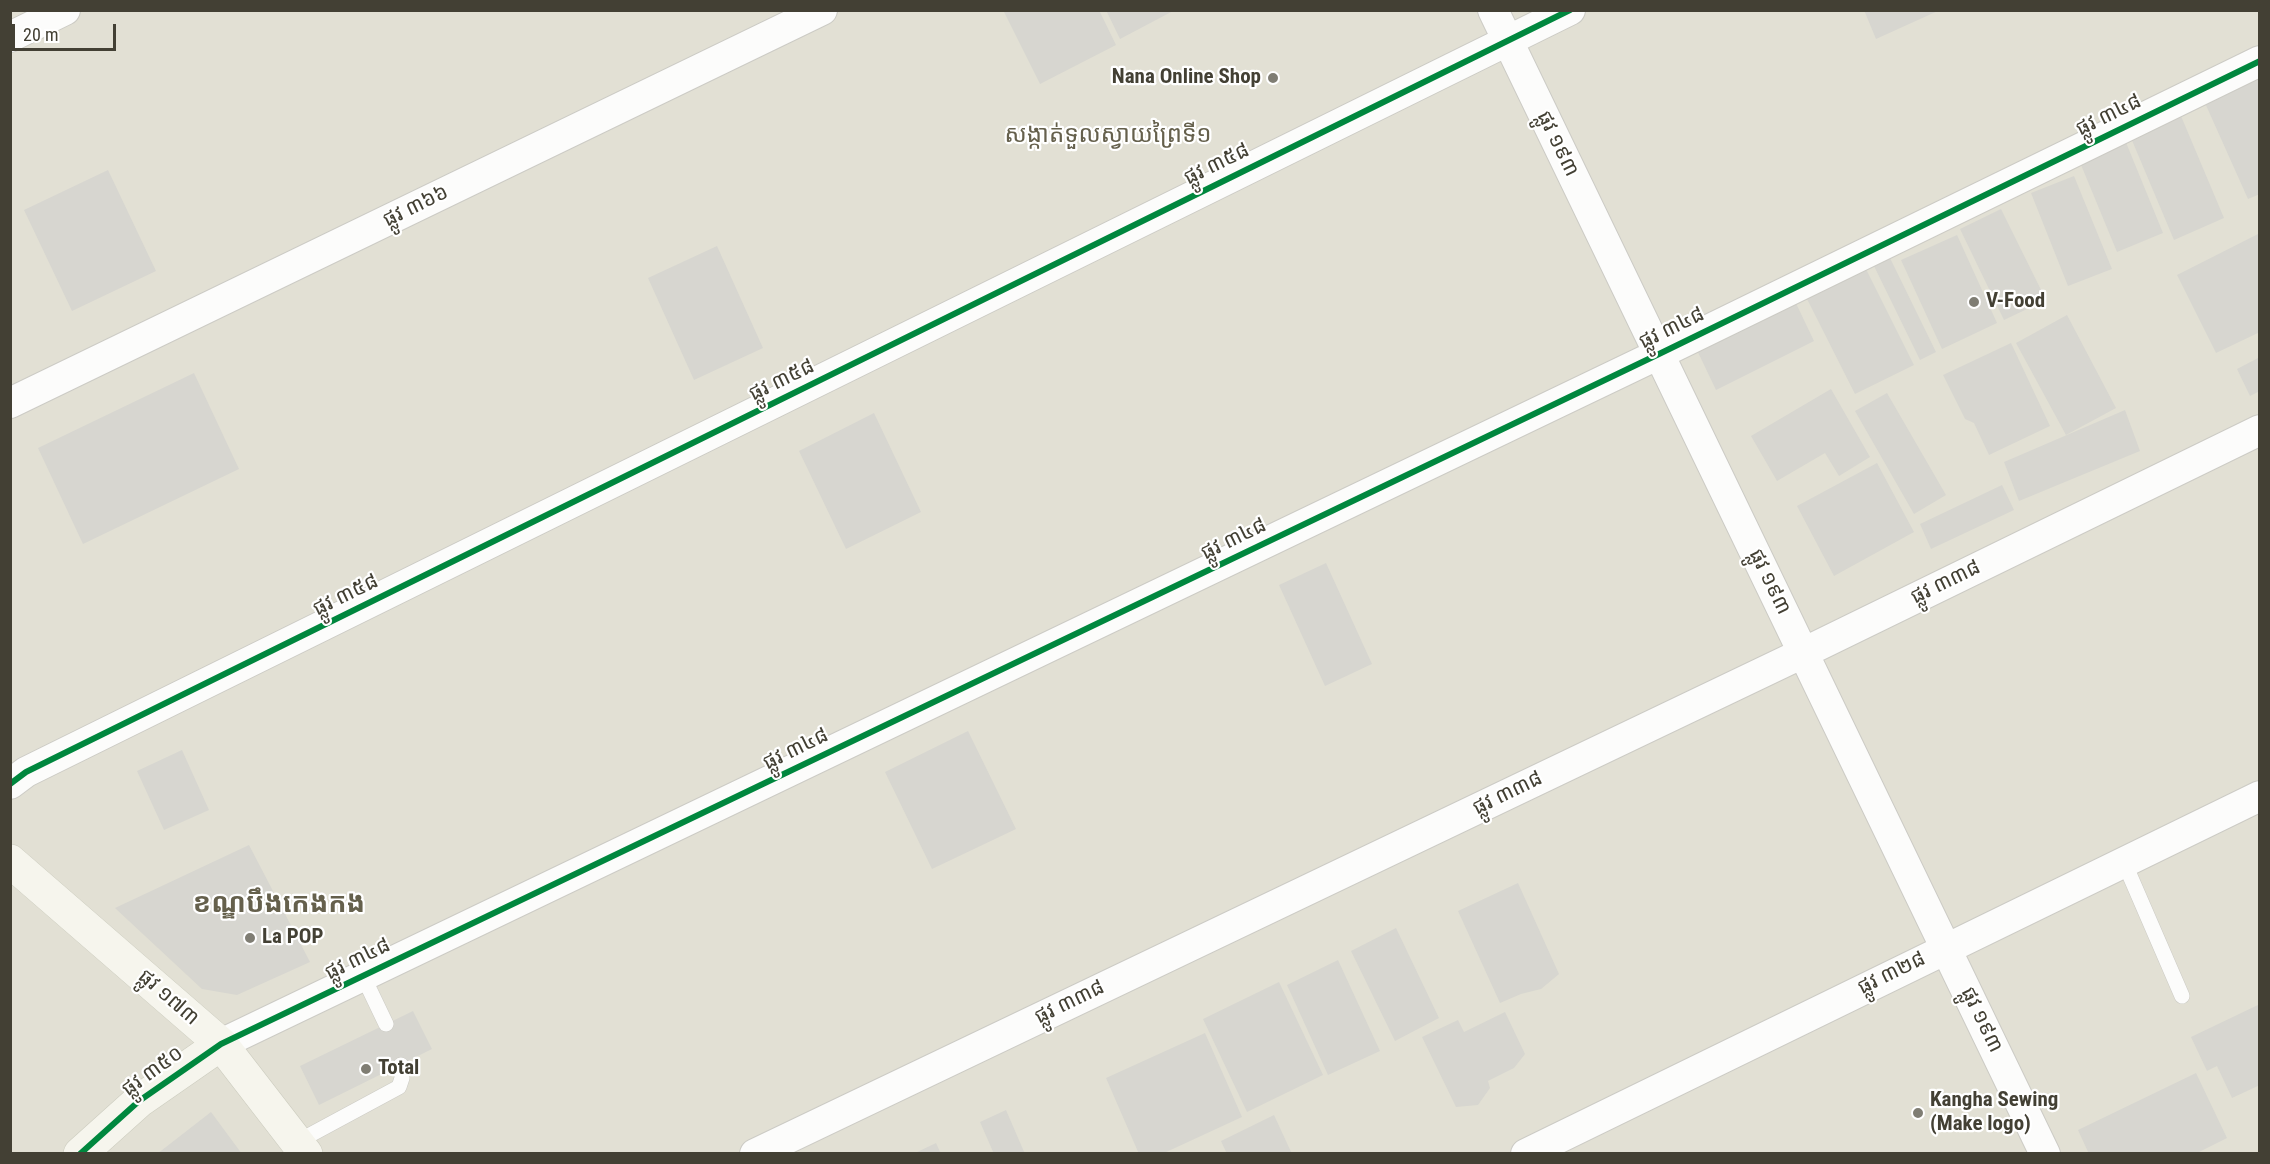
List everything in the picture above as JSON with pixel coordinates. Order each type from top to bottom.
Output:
[{"type":"street","points":[[10,37],[65,10]]},
{"type":"street","name":"ផ្លូវ ៣៦៦","points":[[10,403],[822,10]]},
{"type":"street","name":"ផ្លូវ ១៩៣","points":[[1493,10],[2045,1154]]},
{"type":"street","name":"ផ្លូវ ៣៥៨","points":[[12,779],[1570,10]]},
{"type":"street","name":"ផ្លូវ ៣៤៨","points":[[221,1044],[1659,354],[2259,62]]},
{"type":"street","name":"ផ្លូវ ៣៣៨","points":[[755,1154],[1803,653],[2259,430]]},
{"type":"street","name":"ផ្លូវ ៣២៨","points":[[1526,1154],[2259,796]]},
{"type":"street","name":"ផ្លូវ ១៧៣","points":[[10,861],[221,1044],[302,1148]]},
{"type":"street","name":"ផ្លូវ ៣៥០","points":[[80,1154],[139,1101],[221,1044]]},
{"type":"lane","points":[[2124,862],[2182,996]]},
{"type":"lane","points":[[363,976],[386,1024]]},
{"type":"lane","points":[[302,1148],[399,1087],[402,1078],[401,1065]]},
{"type":"shaded area","points":[[11,11],[2259,11],[2259,1153],[11,1153]]},
{"type":"building","points":[[1003,10],[1099,10],[1116,45],[1040,84]]},
{"type":"building","points":[[1106,10],[1175,10],[1120,39]]},
{"type":"building","points":[[1864,10],[1940,10],[1876,39]]},
{"type":"building","points":[[2260,77],[2260,194],[2248,199],[2205,103]]},
{"type":"building","points":[[2181,116],[2224,218],[2174,240],[2131,138]]},
{"type":"building","points":[[2125,140],[2163,233],[2117,252],[2079,160]]},
{"type":"building","points":[[108,170],[156,271],[72,311],[24,210]]},
{"type":"building","points":[[2074,176],[2112,269],[2068,286],[2031,193]]},
{"type":"building","points":[[2001,209],[2046,300],[2004,320],[1960,229]]},
{"type":"building","points":[[2260,233],[2260,332],[2216,353],[2177,275]]},
{"type":"building","points":[[1957,235],[1997,323],[1942,349],[1901,260]]},
{"type":"building","points":[[717,246],[763,348],[694,380],[648,278]]},
{"type":"building","points":[[1890,258],[1936,352],[1920,360],[1874,266]]},
{"type":"building","points":[[1864,265],[1914,365],[1855,394],[1805,295]]},
{"type":"building","points":[[1793,297],[1814,341],[1716,390],[1695,346]]},
{"type":"building","points":[[2067,315],[2116,408],[2066,435],[2016,343]]},
{"type":"building","points":[[2011,343],[2050,426],[1989,455],[1974,423],[1965,419],[1943,375]]},
{"type":"building","points":[[2260,357],[2260,391],[2250,396],[2237,369]]},
{"type":"building","points":[[194,373],[239,469],[83,544],[38,448]]},
{"type":"building","points":[[1831,389],[1870,457],[1839,476],[1825,453],[1777,481],[1751,436]]},
{"type":"building","points":[[1887,393],[1946,495],[1914,514],[1855,411]]},
{"type":"building","points":[[2125,410],[2140,451],[2019,501],[2004,462]]},
{"type":"building","points":[[874,413],[921,512],[846,549],[799,451]]},
{"type":"building","points":[[1877,463],[1914,532],[1834,576],[1797,506]]},
{"type":"building","points":[[2002,485],[2014,510],[1931,549],[1920,524]]},
{"type":"building","points":[[1326,563],[1372,664],[1325,686],[1279,585]]},
{"type":"building","points":[[968,731],[1016,829],[932,869],[885,772]]},
{"type":"building","points":[[182,750],[209,810],[164,830],[137,771]]},
{"type":"building","points":[[249,845],[310,962],[237,995],[202,989],[115,908]]},
{"type":"building","points":[[1518,883],[1559,974],[1541,989],[1500,1003],[1458,911]]},
{"type":"building","points":[[1396,928],[1439,1018],[1395,1041],[1351,951]]},
{"type":"building","points":[[1338,960],[1380,1051],[1328,1075],[1287,985]]},
{"type":"building","points":[[1279,982],[1323,1075],[1247,1112],[1203,1019]]},
{"type":"building","points":[[2260,1004],[2260,1085],[2232,1098],[2217,1066],[2207,1071],[2191,1037]]},
{"type":"building","points":[[413,1011],[432,1049],[319,1105],[300,1066]]},
{"type":"building","points":[[1505,1012],[1525,1054],[1514,1068],[1488,1081],[1490,1088],[1478,1105],[1456,1107],[1422,1037],[1458,1020],[1464,1032]]},
{"type":"building","points":[[1205,1033],[1242,1117],[1162,1154],[1139,1154],[1106,1078]]},
{"type":"building","points":[[2196,1073],[2227,1138],[2195,1154],[2089,1154],[2078,1130]]},
{"type":"building","points":[[1006,1110],[1025,1154],[994,1154],[980,1122]]},
{"type":"building","points":[[211,1112],[242,1154],[157,1154]]},
{"type":"building","points":[[1274,1115],[1292,1154],[1227,1154],[1221,1141]]},
{"type":"building","points":[[936,1143],[941,1154],[913,1154]]},
{"type":"cycle path","points":[[10,784],[26,772],[1570,10]]},
{"type":"cycle path","points":[[80,1154],[139,1101],[221,1044],[1659,354],[2260,61]]},
{"type":"place","name":"Nana Online Shop","points":[[1273,78]]},
{"type":"place","name":"V-Food","points":[[1974,302]]},
{"type":"place","name":"La POP","points":[[250,938]]},
{"type":"place","name":"Total","points":[[366,1069]]},
{"type":"place","name":"Kangha Sewing (Make logo)","points":[[1918,1113]]},
{"type":"district","name":"សង្កាត់ទួលស្វាយព្រៃទី១","points":[[1108,136]]},
{"type":"district","name":"ខណ្ឌបឹងកេងកង","points":[[279,905]]}]
